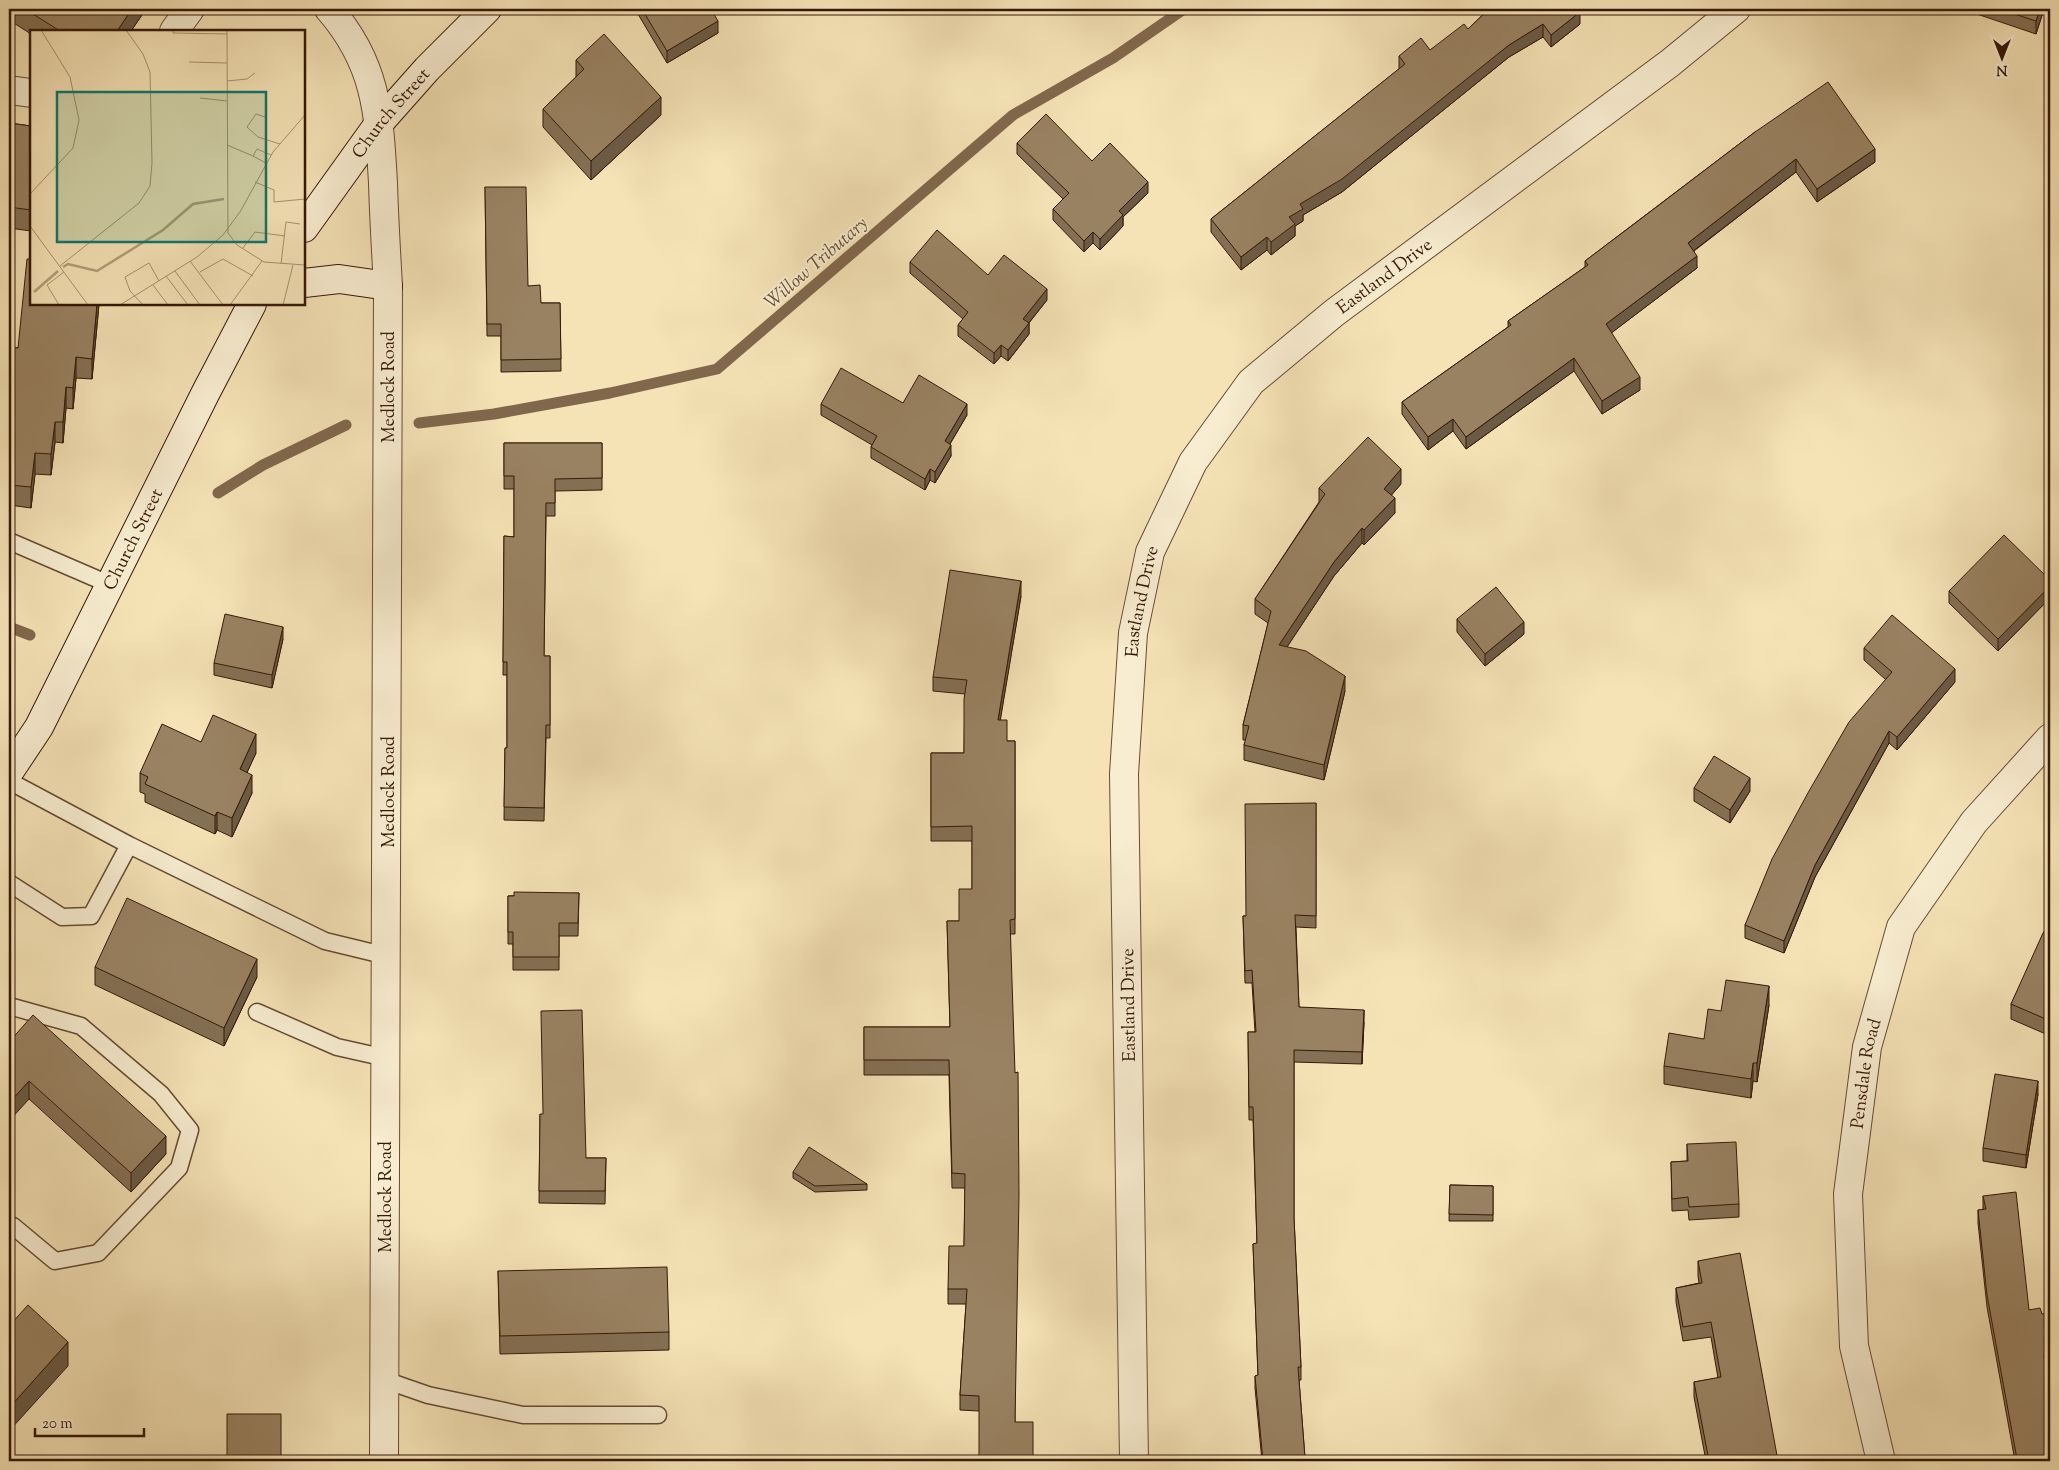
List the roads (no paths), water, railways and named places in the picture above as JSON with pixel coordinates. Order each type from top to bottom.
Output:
[{"type":"street","points":[[175,30],[190,9]]},
{"type":"street","name":"Medlock Road","points":[[329,9],[345,27],[366,69],[374,92],[380,122],[388,286],[384,1461]]},
{"type":"street","name":"Church Street","points":[[305,227],[380,122],[427,69],[487,9]]},
{"type":"street","name":"Eastland Drive","points":[[1134,1461],[1124,774],[1133,633],[1150,552],[1193,462],[1251,382],[1334,314],[1670,63],[1736,9]]},
{"type":"street","points":[[9,90],[30,94]]},
{"type":"street","points":[[305,283],[339,279],[388,286]]},
{"type":"street","name":"Church Street","points":[[9,772],[39,727],[251,305]]},
{"type":"street","name":"Pensdale Road","points":[[1881,1461],[1854,1346],[1848,1194],[1867,1047],[1901,927],[1974,822],[2050,738]]},
{"type":"lane","points":[[9,541],[110,585]]},
{"type":"lane","points":[[9,781],[129,844],[326,940],[387,956]]},
{"type":"lane","points":[[9,883],[62,916],[91,916],[129,844]]},
{"type":"lane","points":[[9,1006],[81,1026],[161,1094],[190,1130],[179,1168],[98,1253],[55,1261],[13,1226]]},
{"type":"lane","points":[[257,1012],[337,1047],[386,1058]]},
{"type":"lane","points":[[385,1380],[428,1395],[523,1415],[658,1414]]},
{"type":"waterway","name":"Willow Tributary","points":[[419,423],[494,414],[610,393],[717,369],[1013,115],[1113,58],[1184,9]]},
{"type":"waterway","name":"Willow Tributary","points":[[218,493],[263,465],[346,425]]},
{"type":"waterway","name":"Willow Tributary","points":[[9,627],[30,635]]}]
